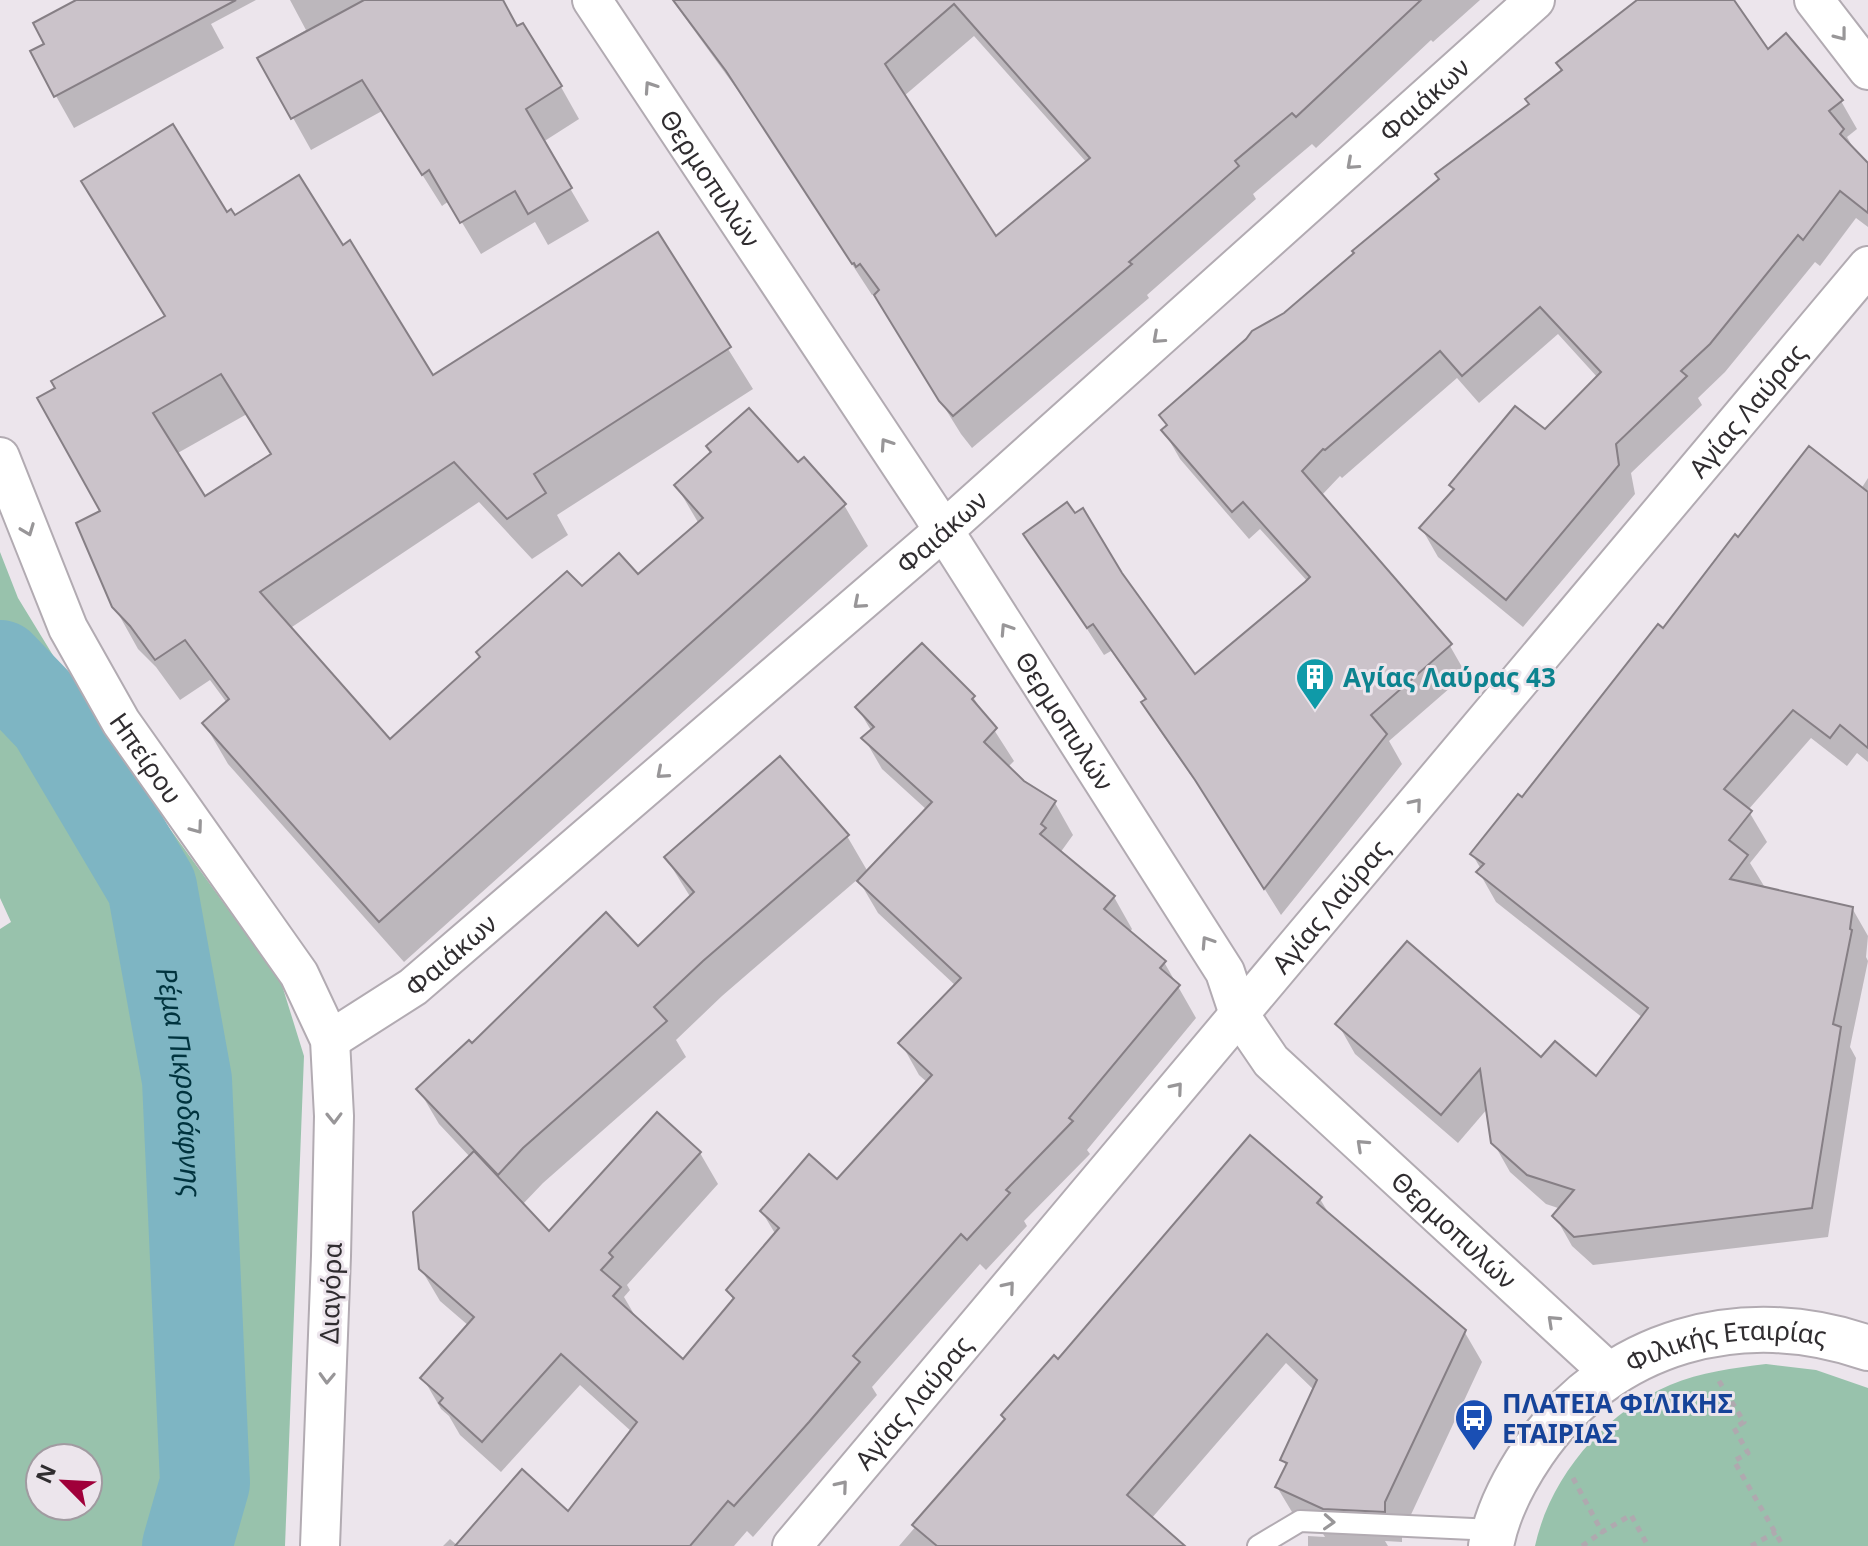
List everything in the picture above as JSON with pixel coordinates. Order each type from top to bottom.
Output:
[{"type":"street","name":"Θερμοπυλών","points":[[592,0],[943,531],[1225,972],[1239,1014],[1271,1061],[1611,1374]]},
{"type":"street","name":"Φαιάκων","points":[[330,1040],[413,987],[943,531],[1535,0]]},
{"type":"street","points":[[1814,0],[1868,70]]},
{"type":"street","name":"Αγίας Λαύρας","points":[[792,1546],[1868,266]]},
{"type":"street","name":"Ηπείρου","points":[[0,457],[68,628],[121,722],[299,974],[330,1040]]},
{"type":"street","name":"Διαγόρα","points":[[320,1546],[334,1116],[330,1040]]},
{"type":"street","name":"Φιλικής Εταιρίας","points":[[1493,1538],[1515,1478],[1547,1431],[1576,1400],[1611,1374],[1650,1353],[1693,1338],[1740,1329],[1788,1329],[1835,1336],[1868,1348]]},
{"type":"lane","points":[[1258,1546],[1300,1521],[1493,1538]]},
{"type":"path","points":[[1693,1338],[1744,1422],[1734,1428],[1748,1453],[1734,1461],[1783,1546]]},
{"type":"path","points":[[1547,1431],[1602,1532]]},
{"type":"path","points":[[1582,1546],[1631,1515],[1648,1546]]},
{"type":"path","points":[[1751,1546],[1776,1532]]},
{"type":"green space","points":[[0,552],[18,598],[101,734],[281,982],[304,1056],[285,1546],[0,1546],[0,929],[11,922],[0,898]]},
{"type":"green space","points":[[1766,1364],[1816,1370],[1868,1388],[1868,1546],[1535,1546],[1542,1520],[1567,1472],[1603,1430],[1624,1412],[1646,1397],[1693,1377]]},
{"type":"building","points":[[76,0],[236,0],[54,97],[30,51],[44,44],[33,23]]},
{"type":"building","points":[[364,0],[503,0],[517,26],[523,23],[562,86],[526,109],[572,188],[528,214],[515,191],[460,223],[429,170],[422,175],[362,80],[291,119],[257,58]]},
{"type":"building","points":[[673,0],[1421,0],[1296,117],[1292,113],[1235,161],[1239,166],[1129,262],[1132,264],[953,416],[939,401],[874,295],[879,290],[860,264],[856,267],[852,264],[726,71]],"holes":[[[954,4],[1090,158],[996,236],[885,64]]]},
{"type":"building","points":[[1637,0],[1734,0],[1768,49],[1786,33],[1843,100],[1829,111],[1844,129],[1840,134],[1868,163],[1868,213],[1840,191],[1803,240],[1798,235],[1710,344],[1681,371],[1687,376],[1616,444],[1619,465],[1506,600],[1419,528],[1454,489],[1449,485],[1515,406],[1545,429],[1601,372],[1540,307],[1462,376],[1440,351],[1323,449],[1302,471],[1452,644],[1371,715],[1387,734],[1264,889],[1141,702],[1146,699],[1093,624],[1087,628],[1023,534],[1067,502],[1075,513],[1083,508],[1122,573],[1195,674],[1305,582],[1310,577],[1243,502],[1232,512],[1161,430],[1167,425],[1159,415],[1252,331],[1284,313],[1354,253],[1352,251],[1439,179],[1435,174],[1529,104],[1525,99],[1562,70],[1556,63]]},
{"type":"building","points":[[173,124],[227,212],[231,209],[235,215],[299,175],[343,245],[350,240],[433,375],[658,232],[731,347],[534,474],[546,493],[507,519],[454,462],[260,592],[390,739],[480,657],[476,652],[567,571],[582,586],[619,553],[638,574],[703,518],[674,485],[711,452],[706,446],[749,408],[798,462],[804,457],[846,504],[379,922],[202,723],[229,699],[185,640],[155,660],[112,607],[76,523],[100,511],[37,398],[55,388],[51,381],[165,316],[81,181]],"holes":[[[221,374],[271,454],[205,496],[153,413]]]},
{"type":"building","points":[[1809,446],[1868,492],[1868,748],[1840,725],[1830,738],[1793,710],[1724,789],[1752,811],[1729,840],[1748,855],[1730,879],[1853,907],[1852,930],[1833,1024],[1841,1027],[1812,1208],[1574,1237],[1552,1216],[1574,1190],[1527,1175],[1491,1143],[1480,1069],[1441,1115],[1335,1024],[1407,941],[1541,1057],[1555,1041],[1596,1076],[1648,1008],[1476,872],[1484,864],[1470,854],[1518,794],[1522,797],[1658,624],[1663,628],[1735,534],[1738,537]]},
{"type":"building","points":[[922,643],[975,696],[972,699],[997,728],[984,742],[1024,781],[1056,801],[1041,824],[1046,828],[1040,834],[1115,896],[1104,909],[1166,961],[1160,968],[1180,985],[1069,1118],[1073,1121],[1006,1190],[1010,1193],[967,1240],[961,1234],[853,1356],[860,1362],[809,1422],[734,1506],[728,1501],[690,1546],[455,1546],[522,1469],[568,1511],[637,1422],[561,1354],[482,1442],[439,1403],[443,1398],[420,1378],[474,1317],[419,1269],[413,1212],[474,1151],[549,1231],[657,1112],[701,1152],[609,1253],[613,1257],[601,1270],[621,1287],[613,1296],[683,1359],[734,1298],[726,1290],[779,1228],[760,1211],[809,1154],[837,1179],[932,1075],[898,1043],[961,978],[857,881],[932,802],[861,738],[874,727],[855,707]]},
{"type":"building","points":[[780,756],[849,835],[654,1007],[667,1021],[523,1148],[498,1175],[416,1089],[469,1040],[472,1043],[606,912],[638,946],[694,892],[664,857]]},
{"type":"building","points":[[1250,1135],[1322,1197],[1317,1203],[1466,1330],[1385,1502],[1385,1512],[1323,1509],[1275,1487],[1287,1463],[1280,1460],[1317,1380],[1267,1334],[1127,1495],[1185,1546],[937,1546],[912,1525],[1005,1419],[1001,1415],[1054,1355],[1058,1359]]},
{"type":"waterway","name":"Ρέμα Πικροδάφνης","points":[[0,665],[53,720],[152,887],[187,1080],[205,1483],[187,1546]]},
{"type":"place","name":"Αγίας Λαύρας 43","points":[[1315,711]]},
{"type":"place","name":"ΠΛΑΤΕΙΑ ΦΙΛΙΚΗΣ ΕΤΑΙΡΙΑΣ","points":[[1474,1452]]}]
